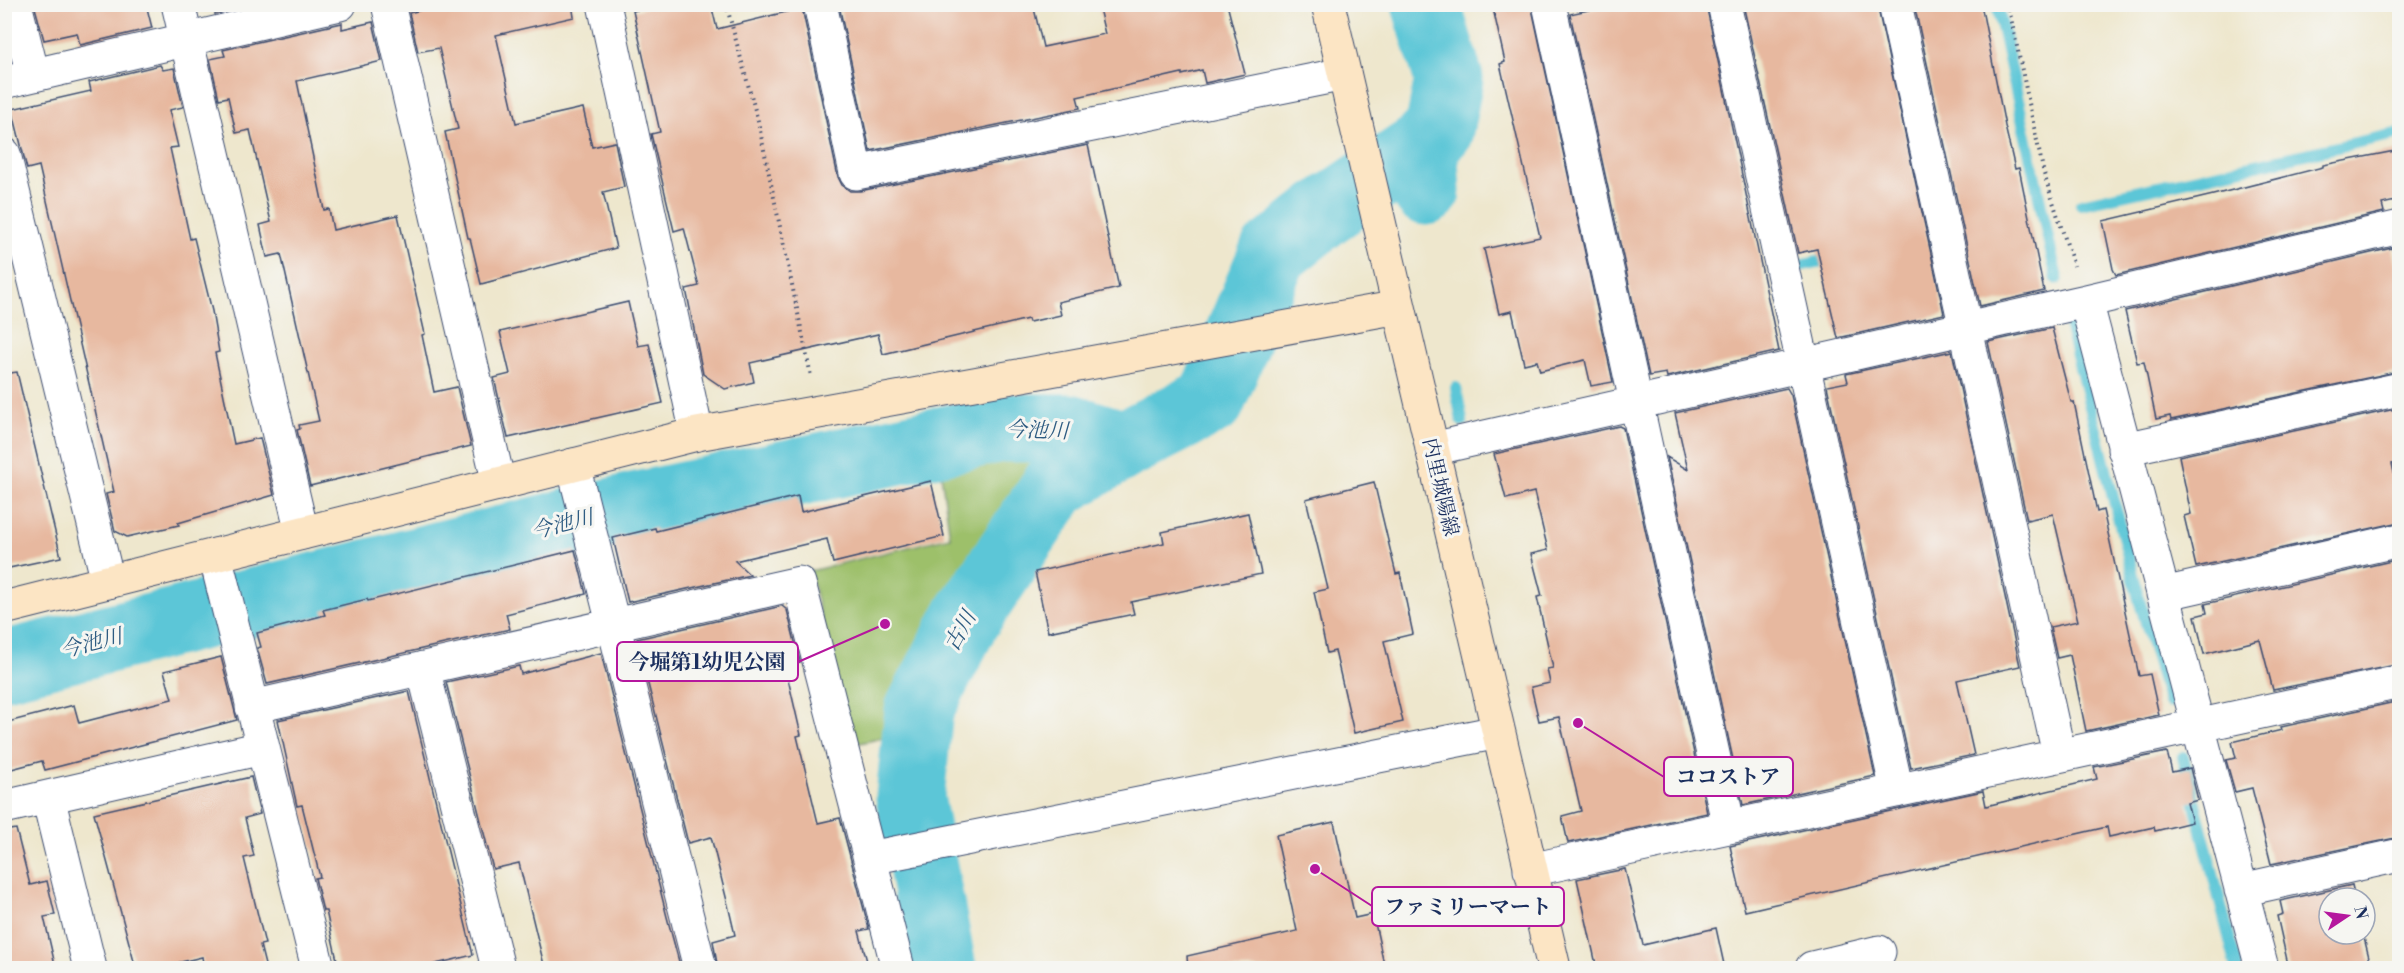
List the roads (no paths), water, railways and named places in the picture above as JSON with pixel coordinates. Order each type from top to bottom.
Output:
[{"type":"street","points":[[15,4],[19,78],[340,4]]},
{"type":"street","points":[[178,4],[302,533]]},
{"type":"street","points":[[388,4],[499,484]]},
{"type":"street","points":[[604,4],[697,434]]},
{"type":"street","points":[[820,4],[856,173],[1347,87]]},
{"type":"street","name":"内里城陽線","points":[[1328,4],[1383,248],[1399,307],[1554,969]]},
{"type":"street","points":[[1549,4],[1729,827]]},
{"type":"street","points":[[1724,4],[1897,791]]},
{"type":"street","points":[[1895,4],[2059,755]]},
{"type":"street","points":[[4,154],[108,582]]},
{"type":"street","points":[[1432,449],[1966,329],[2400,227]]},
{"type":"street","points":[[2086,301],[2262,969]]},
{"type":"street","points":[[4,608],[697,434],[1141,353],[1349,318],[1399,307]]},
{"type":"street","points":[[2124,448],[2400,389]]},
{"type":"street","points":[[573,465],[700,969]]},
{"type":"street","points":[[2163,594],[2400,540]]},
{"type":"street","points":[[215,555],[318,969]]},
{"type":"street","points":[[252,707],[800,583],[898,969]]},
{"type":"street","points":[[423,668],[498,969]]},
{"type":"street","points":[[1530,870],[2400,682]]},
{"type":"street","points":[[870,858],[1498,732]]},
{"type":"street","points":[[4,807],[262,748]]},
{"type":"street","points":[[48,797],[90,969]]},
{"type":"street","points":[[2241,890],[2400,855]]},
{"type":"street","points":[[1812,969],[1879,952]]},
{"type":"waterway","name":"古川","points":[[1426,4],[1449,79],[1439,130],[1423,146],[1426,191]]},
{"type":"waterway","points":[[1997,4],[2057,279]]},
{"type":"waterway","points":[[2081,204],[2400,133]]},
{"type":"waterway","name":"古川","points":[[942,968],[910,797],[919,710],[966,619],[1057,484],[1124,445],[1211,401],[1273,254],[1324,213],[1423,146]]},
{"type":"waterway","points":[[1799,266],[1836,258]]},
{"type":"waterway","points":[[2070,328],[2139,599],[2169,702]]},
{"type":"waterway","points":[[1456,388],[1462,421]]},
{"type":"waterway","name":"今池川","points":[[4,665],[633,507],[1001,428],[1069,428],[1124,445]]},
{"type":"waterway","points":[[2183,757],[2237,968]]},
{"type":"place","name":"今堀第1幼児公園","points":[[885,624]]},
{"type":"place","name":"ココストア","points":[[1578,723]]},
{"type":"place","name":"ファミリーマート","points":[[1315,869]]}]
